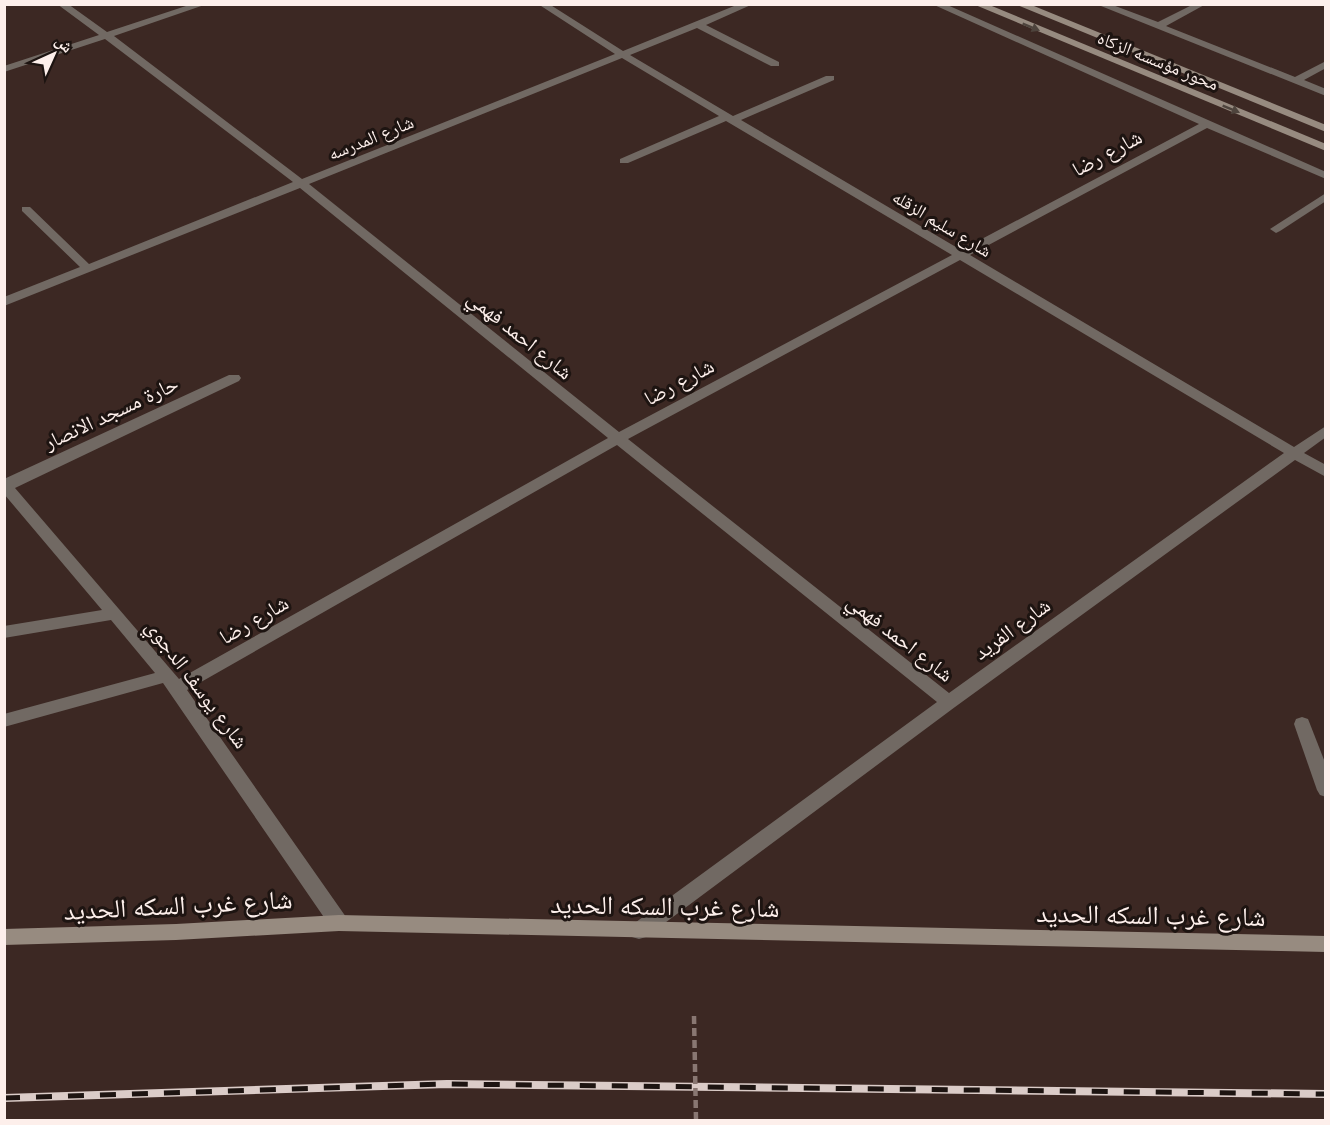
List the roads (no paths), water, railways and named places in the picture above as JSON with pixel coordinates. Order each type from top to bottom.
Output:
[{"type":"main road","name":"محور مؤسسه الزكاه","points":[[977,4],[1326,148]]},
{"type":"main road","name":"محور مؤسسه الزكاه","points":[[1019,4],[1326,129]]},
{"type":"main road","name":"شارع غرب السكه الحديد","points":[[4,937],[176,932],[339,922],[639,931],[1326,944]]},
{"type":"street","name":"شارع احمد فهمي","points":[[61,4],[302,183],[617,439],[949,702]]},
{"type":"street","points":[[4,69],[203,4]]},
{"type":"street","name":"شارع سليم الزقله","points":[[542,4],[622,55],[1326,472]]},
{"type":"street","name":"شارع المدرسه","points":[[4,302],[749,4]]},
{"type":"street","points":[[936,4],[1326,176]]},
{"type":"street","points":[[1100,4],[1326,93]]},
{"type":"street","points":[[1158,26],[1202,4]]},
{"type":"street","points":[[699,24],[775,64]]},
{"type":"street","points":[[1295,81],[1326,64]]},
{"type":"street","points":[[624,161],[830,78]]},
{"type":"street","name":"شارع رضا","points":[[4,721],[172,682],[617,439],[1206,124]]},
{"type":"street","points":[[1276,229],[1326,196]]},
{"type":"street","points":[[26,209],[88,269]]},
{"type":"street","name":"حارة مسجد الانصار","points":[[5,485],[234,378]]},
{"type":"street","name":"شارع الفريد","points":[[639,931],[949,702],[1326,430]]},
{"type":"street","name":"شارع يوسف الدجوي","points":[[5,485],[172,682],[339,922]]},
{"type":"street","points":[[4,632],[114,614]]},
{"type":"street","points":[[1302,724],[1326,790]]},
{"type":"railway","points":[[4,1098],[447,1084],[1326,1094]]}]
